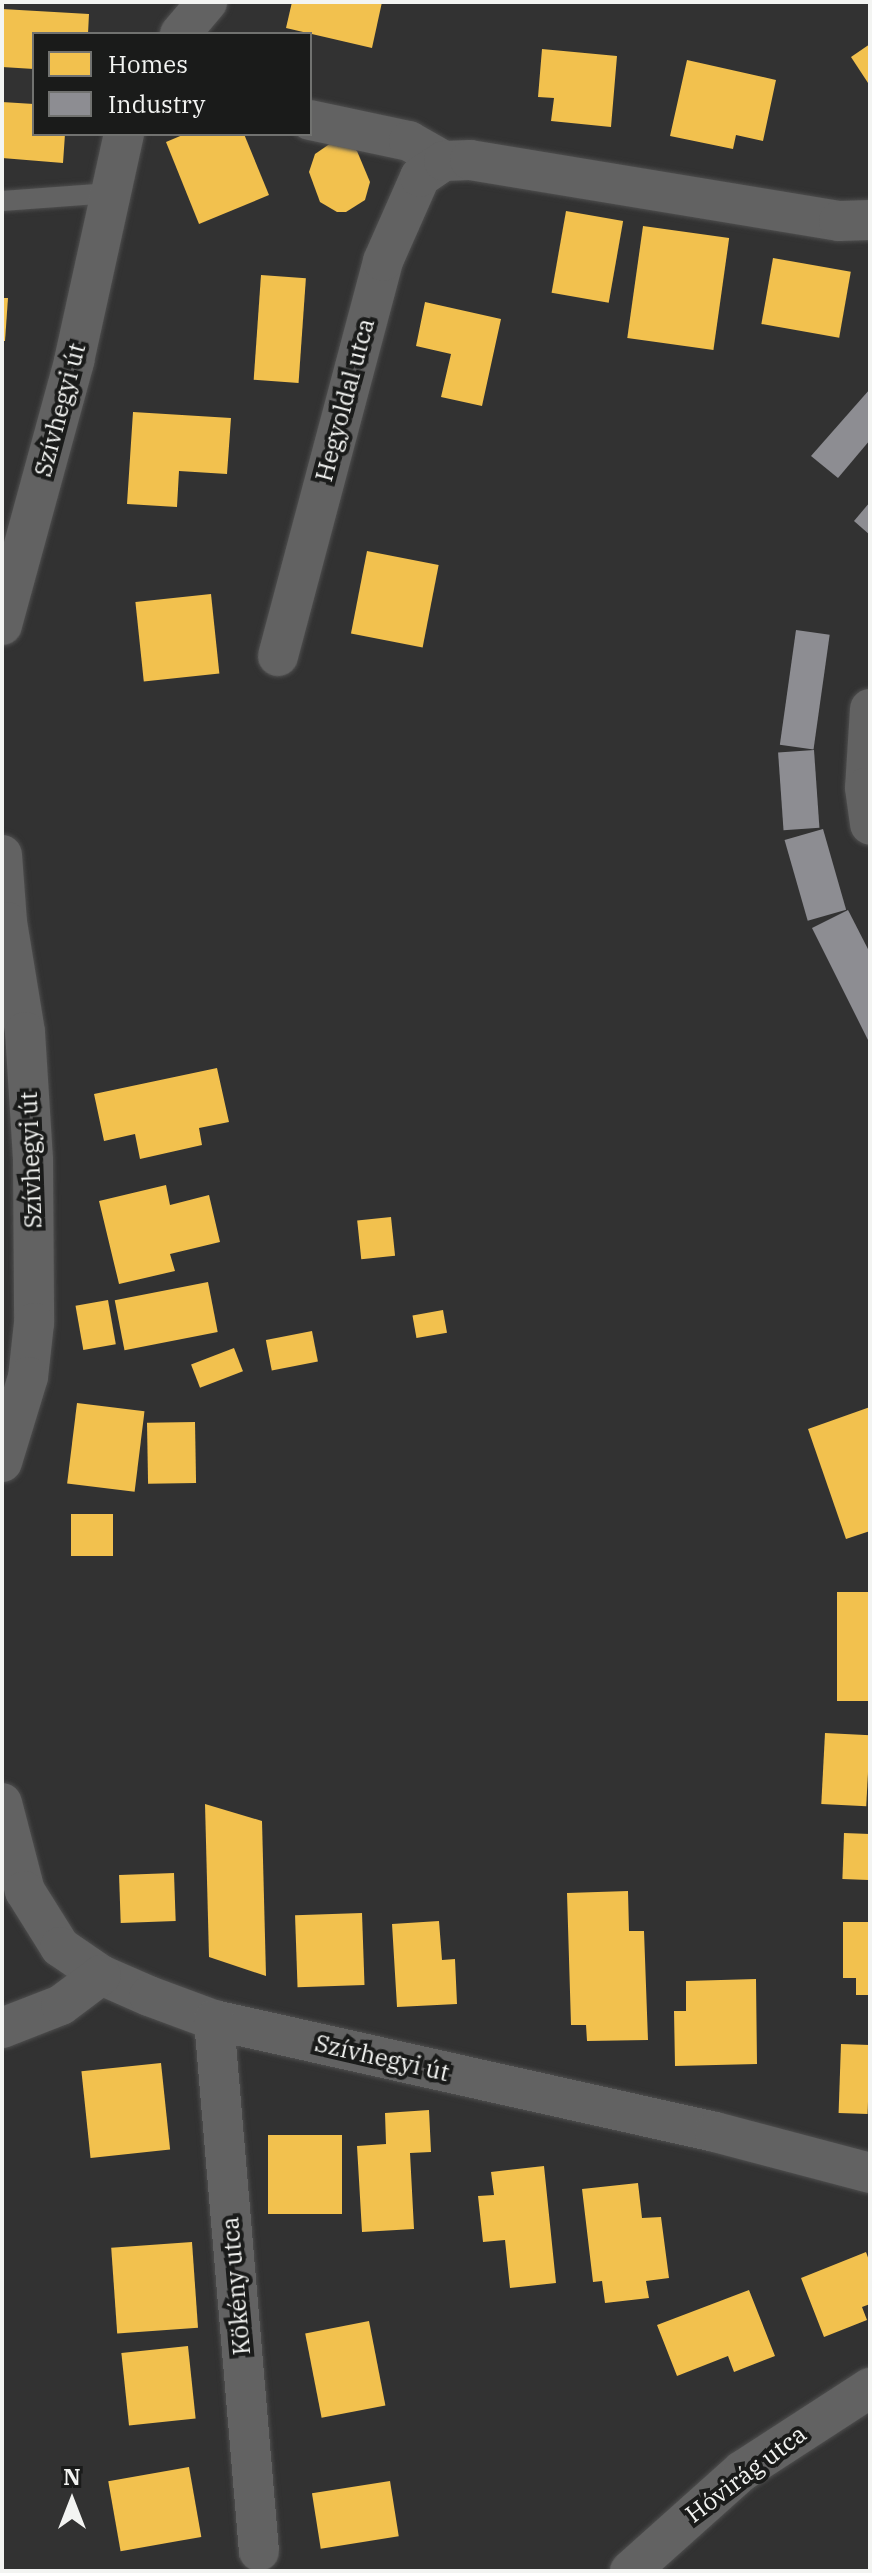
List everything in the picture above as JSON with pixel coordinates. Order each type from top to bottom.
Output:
[{"type":"street","points":[[182,32],[207,2]]},
{"type":"street","points":[[312,120],[409,141],[444,161],[470,160],[839,221],[870,220]]},
{"type":"street","name":"Szívhegyi út","points":[[2,625],[74,361],[124,136]]},
{"type":"street","name":"Hegyoldal utca","points":[[278,656],[383,261],[420,177],[444,161]]},
{"type":"street","points":[[870,709],[865,788],[870,825]]},
{"type":"street","name":"Szívhegyi út","points":[[2,855],[7,922],[25,1032],[33,1160],[34,1323],[28,1377],[2,1462]]},
{"type":"street","name":"Szívhegyi út","points":[[2,1803],[25,1891],[42,1923],[60,1947],[101,1975],[214,2020],[715,2132],[870,2173]]},
{"type":"street","points":[[2,2028],[61,2005],[101,1975]]},
{"type":"street","name":"Kökény utca","points":[[214,2020],[259,2551]]},
{"type":"street","name":"Hóvirág utca","points":[[630,2571],[742,2471],[870,2388]]},
{"type":"lane","points":[[2,201],[111,193]]},
{"type":"building: Homes","points":[[292,2],[382,2],[372,48],[286,28]]},
{"type":"building: Homes","points":[[2,9],[89,14],[88,32],[32,32],[32,69],[2,67]]},
{"type":"building: Homes","points":[[870,44],[870,86],[851,57]]},
{"type":"building: Homes","points":[[542,49],[617,56],[611,127],[551,121],[554,98],[538,97]]},
{"type":"building: Homes","points":[[687,60],[776,80],[763,141],[736,135],[733,149],[670,136]]},
{"type":"building: Homes","points":[[2,102],[32,104],[32,136],[65,136],[63,163],[2,158]]},
{"type":"building: Homes","points":[[180,136],[245,136],[269,195],[199,224],[166,142]]},
{"type":"building: Homes","points":[[331,143],[351,146],[357,151],[370,182],[365,200],[346,212],[337,212],[320,202],[309,172],[315,154]]},
{"type":"building: Homes","points":[[566,211],[623,221],[609,303],[552,293]]},
{"type":"building: Homes","points":[[643,226],[729,238],[713,350],[627,338]]},
{"type":"building: Homes","points":[[773,258],[851,272],[839,338],[761,324]]},
{"type":"building: Homes","points":[[261,275],[306,278],[299,383],[254,380]]},
{"type":"building: Homes","points":[[2,298],[8,298],[5,341],[2,341]]},
{"type":"building: Homes","points":[[425,302],[501,319],[482,406],[441,397],[451,354],[416,346]]},
{"type":"building: Homes","points":[[133,412],[231,418],[227,474],[179,471],[177,507],[127,504]]},
{"type":"building: Homes","points":[[367,551],[439,565],[423,647],[351,633]]},
{"type":"building: Homes","points":[[211,594],[219,674],[144,682],[135,602]]},
{"type":"building: Homes","points":[[217,1068],[229,1122],[199,1128],[202,1145],[140,1159],[135,1134],[104,1141],[94,1094]]},
{"type":"building: Homes","points":[[166,1185],[170,1205],[209,1195],[220,1242],[170,1254],[175,1271],[119,1284],[99,1201]]},
{"type":"building: Homes","points":[[391,1217],[395,1256],[361,1259],[357,1221]]},
{"type":"building: Homes","points":[[208,1282],[218,1332],[124,1350],[115,1300]]},
{"type":"building: Homes","points":[[108,1300],[116,1344],[83,1350],[76,1306]]},
{"type":"building: Homes","points":[[443,1310],[447,1333],[416,1338],[412,1315]]},
{"type":"building: Homes","points":[[312,1331],[318,1361],[272,1370],[266,1340]]},
{"type":"building: Homes","points":[[234,1348],[243,1371],[200,1388],[191,1364]]},
{"type":"building: Homes","points":[[77,1403],[144,1411],[135,1492],[67,1483]]},
{"type":"building: Homes","points":[[870,1407],[870,1531],[846,1539],[808,1429]]},
{"type":"building: Homes","points":[[195,1422],[196,1483],[148,1484],[147,1423]]},
{"type":"building: Homes","points":[[71,1514],[113,1514],[113,1556],[71,1556]]},
{"type":"building: Homes","points":[[837,1592],[870,1592],[870,1701],[837,1701]]},
{"type":"building: Homes","points":[[825,1733],[870,1735],[866,1806],[821,1804]]},
{"type":"building: Homes","points":[[205,1804],[262,1821],[266,1976],[209,1957]]},
{"type":"building: Homes","points":[[844,1833],[870,1834],[868,1880],[842,1879]]},
{"type":"building: Homes","points":[[174,1873],[176,1921],[121,1923],[119,1875]]},
{"type":"building: Homes","points":[[628,1891],[629,1931],[644,1931],[648,2040],[587,2041],[586,2025],[571,2025],[567,1893]]},
{"type":"building: Homes","points":[[362,1913],[365,1985],[298,1987],[295,1915]]},
{"type":"building: Homes","points":[[439,1921],[442,1960],[455,1959],[457,2004],[397,2007],[392,1924]]},
{"type":"building: Homes","points":[[843,1922],[870,1922],[870,1995],[856,1995],[856,1978],[843,1978]]},
{"type":"building: Homes","points":[[756,1979],[757,2064],[675,2066],[674,2011],[686,2011],[686,1981]]},
{"type":"building: Homes","points":[[841,2044],[870,2045],[868,2114],[839,2113]]},
{"type":"building: Homes","points":[[161,2063],[170,2150],[91,2158],[81,2071]]},
{"type":"building: Homes","points":[[429,2110],[431,2152],[410,2153],[414,2229],[362,2232],[357,2146],[386,2144],[385,2113]]},
{"type":"building: Homes","points":[[268,2135],[342,2135],[342,2214],[268,2214]]},
{"type":"building: Homes","points":[[544,2166],[556,2283],[510,2288],[505,2240],[483,2242],[478,2196],[494,2195],[491,2172]]},
{"type":"building: Homes","points":[[638,2183],[642,2218],[661,2217],[669,2278],[646,2281],[649,2298],[605,2303],[602,2281],[593,2282],[582,2189]]},
{"type":"building: Homes","points":[[192,2242],[198,2328],[117,2333],[111,2248]]},
{"type":"building: Homes","points":[[866,2252],[870,2263],[870,2304],[862,2307],[867,2320],[824,2337],[801,2278]]},
{"type":"building: Homes","points":[[749,2290],[775,2356],[734,2372],[728,2356],[677,2376],[657,2325]]},
{"type":"building: Homes","points":[[369,2321],[385,2405],[322,2418],[305,2333]]},
{"type":"building: Homes","points":[[188,2346],[196,2419],[129,2426],[121,2353]]},
{"type":"building: Homes","points":[[189,2467],[201,2537],[121,2551],[108,2481]]},
{"type":"building: Homes","points":[[390,2481],[399,2536],[321,2549],[312,2493]]},
{"type":"building: Industry","points":[[870,389],[870,440],[838,478],[811,456]]},
{"type":"building: Industry","points":[[870,502],[870,535],[854,521]]},
{"type":"building: Industry","points":[[796,630],[830,635],[814,750],[780,745]]},
{"type":"building: Industry","points":[[814,750],[819,828],[784,830],[778,753]]},
{"type":"building: Industry","points":[[823,829],[846,910],[808,921],[785,840]]},
{"type":"building: Industry","points":[[848,910],[870,953],[870,1044],[812,928]]}]
